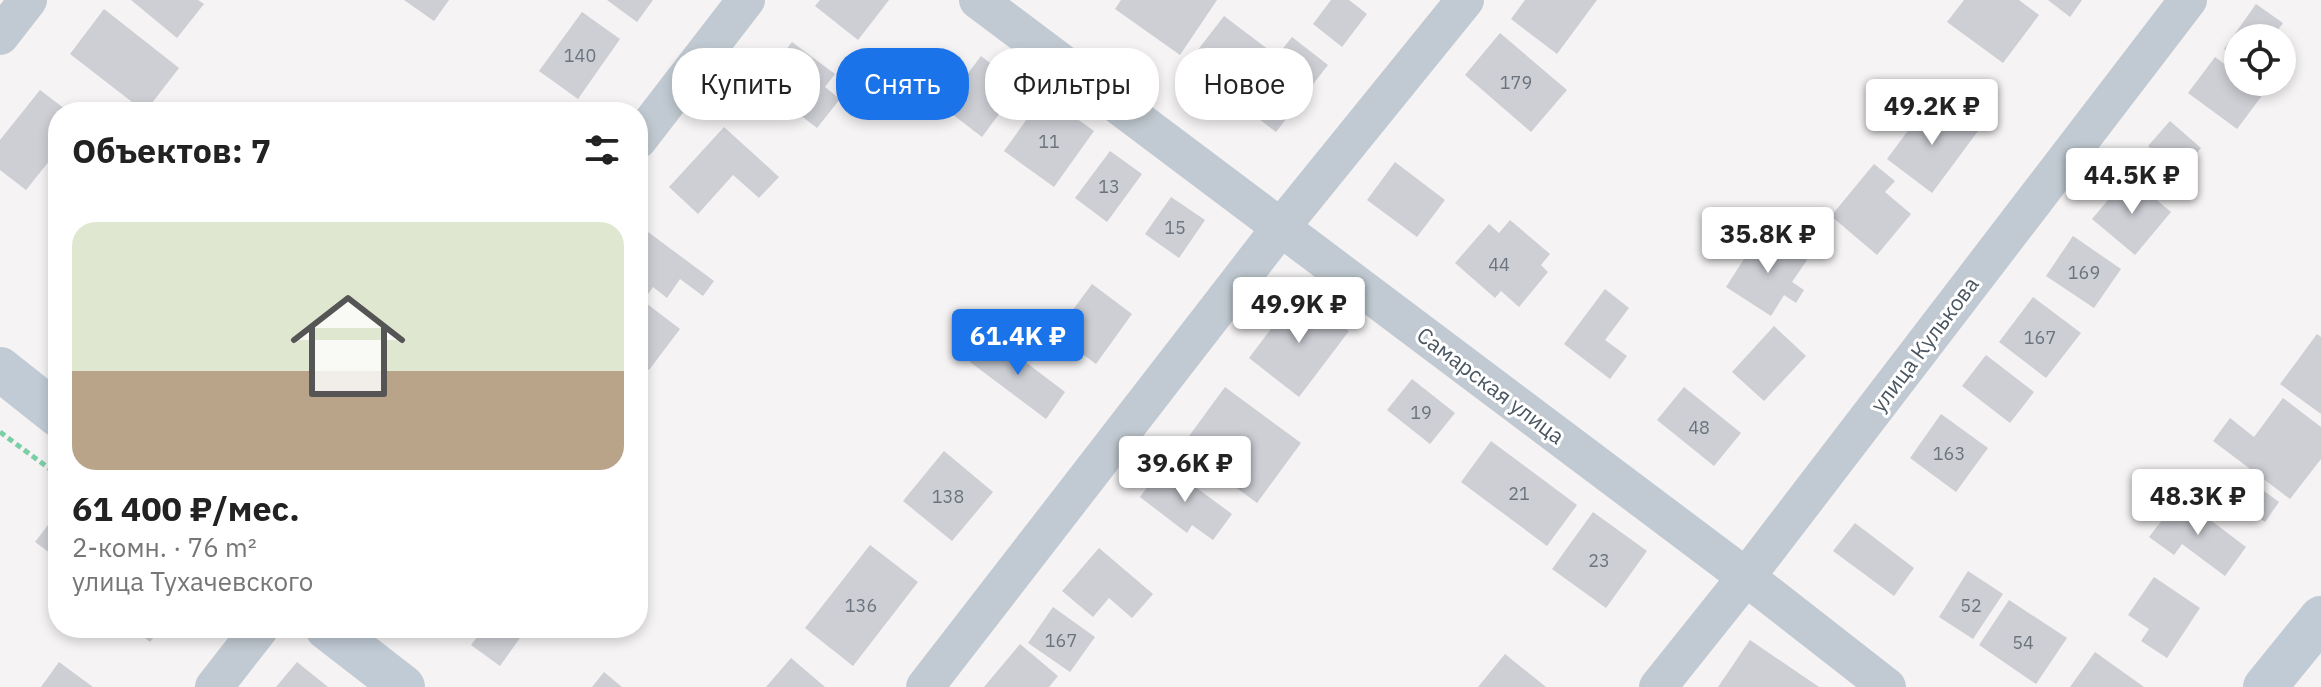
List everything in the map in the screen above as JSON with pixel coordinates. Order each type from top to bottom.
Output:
[{"type":"main road","points":[[0,369],[48,407]]},
{"type":"main road","points":[[2265,687],[2321,618]]},
{"type":"main road","points":[[340,638],[403,687]]},
{"type":"street","points":[[0,36],[28,0]]},
{"type":"street","points":[[648,127],[746,0]]},
{"type":"street","name":"Самарская улица","points":[[978,0],[1746,577],[1887,687]]},
{"type":"street","points":[[925,687],[1281,227],[1465,0]]},
{"type":"street","name":"улица Кулькова","points":[[1658,687],[1746,577],[2188,0]]},
{"type":"street","points":[[214,687],[252,638]]},
{"type":"path","points":[[0,432],[48,468]]},
{"type":"building","points":[[131,0],[198,0],[204,4],[177,38]]},
{"type":"building","points":[[404,0],[449,0],[434,21]]},
{"type":"building","points":[[607,0],[653,0],[637,22]]},
{"type":"building","points":[[820,0],[889,0],[858,40],[815,6]]},
{"type":"building","points":[[1121,0],[1217,0],[1185,48],[1175,48],[1175,51],[1115,9]]},
{"type":"building","points":[[1331,0],[1349,0],[1367,14],[1342,47],[1313,24]]},
{"type":"building","points":[[1525,0],[1597,0],[1557,54],[1511,19]]},
{"type":"building","points":[[1964,0],[2019,0],[2039,15],[2003,63],[1947,22]]},
{"type":"building","points":[[2048,0],[2082,0],[2070,17]]},
{"type":"building","points":[[2256,4],[2283,23],[2282,24],[2242,24]]},
{"type":"building","points":[[104,9],[179,68],[153,102],[132,102],[70,54]]},
{"type":"building","points":[[582,12],[620,39],[578,99],[539,71]]},
{"type":"building","points":[[1224,16],[1266,48],[1199,48]]},
{"type":"building","points":[[1500,33],[1567,90],[1531,132],[1465,75]]},
{"type":"building","points":[[1292,37],[1306,48],[1283,48]]},
{"type":"building","points":[[1313,53],[1328,65],[1313,84]]},
{"type":"building","points":[[981,56],[985,59],[985,120],[995,120],[982,137],[960,120],[969,120],[969,72]]},
{"type":"building","points":[[2215,57],[2224,64],[2224,96],[2262,96],[2237,129],[2188,93]]},
{"type":"building","points":[[820,63],[835,74],[825,87],[836,96],[836,104],[817,128],[807,120],[820,120]]},
{"type":"building","points":[[40,90],[56,102],[48,102],[48,162],[26,190],[0,170],[0,140]]},
{"type":"building","points":[[1948,108],[1978,131],[1932,193],[1887,159],[1924,109],[1939,120]]},
{"type":"building","points":[[1026,120],[1079,120],[1094,131],[1054,187],[1004,151]]},
{"type":"building","points":[[1260,120],[1285,120],[1276,132]]},
{"type":"building","points":[[2170,121],[2201,148],[2162,193],[2141,175],[2158,155],[2148,146]]},
{"type":"building","points":[[724,127],[779,177],[759,198],[733,175],[698,214],[669,187]]},
{"type":"building","points":[[1110,151],[1142,174],[1107,222],[1075,198]]},
{"type":"building","points":[[1395,162],[1445,200],[1417,237],[1367,200]]},
{"type":"building","points":[[1874,164],[1895,181],[1885,192],[1911,214],[1877,255],[1831,216]]},
{"type":"building","points":[[2128,176],[2171,212],[2135,255],[2092,219]]},
{"type":"building","points":[[1171,197],[1205,220],[1179,258],[1145,234]]},
{"type":"building","points":[[1510,220],[1550,254],[1541,265],[1548,272],[1519,307],[1501,291],[1495,298],[1455,263],[1489,224],[1499,233]]},
{"type":"building","points":[[1762,231],[1807,260],[1792,282],[1804,290],[1796,303],[1784,295],[1771,316],[1726,287]]},
{"type":"building","points":[[648,232],[714,281],[703,296],[680,279],[667,298],[653,287],[648,294]]},
{"type":"building","points":[[2073,236],[2121,269],[2094,308],[2046,276]]},
{"type":"building","points":[[1092,284],[1132,314],[1096,364],[1055,334]]},
{"type":"building","points":[[1605,289],[1629,308],[1605,340],[1627,356],[1610,379],[1564,344]]},
{"type":"building","points":[[1298,293],[1349,331],[1299,397],[1249,358]]},
{"type":"building","points":[[2033,297],[2081,333],[2046,378],[1999,342]]},
{"type":"building","points":[[648,305],[680,329],[648,369]]},
{"type":"building","points":[[1774,326],[1806,356],[1764,401],[1732,372]]},
{"type":"building","points":[[2317,334],[2321,337],[2321,414],[2280,384]]},
{"type":"building","points":[[990,335],[1065,392],[1046,419],[970,362]]},
{"type":"building","points":[[1986,355],[2034,392],[2010,423],[1962,386]]},
{"type":"building","points":[[1412,379],[1455,413],[1430,444],[1387,410]]},
{"type":"building","points":[[1225,387],[1301,443],[1257,503],[1181,447]]},
{"type":"building","points":[[1684,387],[1741,433],[1714,466],[1657,420]]},
{"type":"building","points":[[2283,398],[2321,427],[2321,459],[2290,499],[2213,441],[2230,418],[2254,437]]},
{"type":"building","points":[[1941,414],[1988,448],[1956,492],[1910,458]]},
{"type":"building","points":[[1491,441],[1577,505],[1547,546],[1461,482]]},
{"type":"building","points":[[944,451],[993,492],[952,541],[903,501]]},
{"type":"building","points":[[1164,464],[1232,514],[1213,540],[1192,525],[1187,533],[1140,497]]},
{"type":"building","points":[[2238,472],[2279,502],[2265,522],[2223,493]]},
{"type":"building","points":[[2180,497],[2246,547],[2225,576],[2182,544],[2174,555],[2149,537]]},
{"type":"building","points":[[1593,512],[1647,551],[1606,608],[1552,569]]},
{"type":"building","points":[[1855,523],[1914,568],[1894,596],[1833,551]]},
{"type":"building","points":[[48,525],[48,552],[35,542]]},
{"type":"building","points":[[870,545],[918,582],[853,666],[805,628]]},
{"type":"building","points":[[1099,548],[1153,594],[1132,618],[1109,598],[1093,617],[1062,591]]},
{"type":"building","points":[[1968,571],[2003,594],[1973,639],[1939,617]]},
{"type":"building","points":[[2154,577],[2200,608],[2167,658],[2141,641],[2149,629],[2128,615]]},
{"type":"building","points":[[2009,600],[2067,638],[2036,684],[1979,645]]},
{"type":"building","points":[[1053,607],[1095,637],[1070,672],[1028,643]]},
{"type":"building","points":[[476,638],[520,638],[500,666],[471,645]]},
{"type":"building","points":[[1750,640],[1819,687],[1718,687]]},
{"type":"building","points":[[1020,644],[1058,676],[1049,687],[984,687]]},
{"type":"building","points":[[2095,652],[2144,687],[2070,687]]},
{"type":"building","points":[[1505,654],[1546,687],[1478,687]]},
{"type":"building","points":[[791,658],[825,687],[766,687]]},
{"type":"building","points":[[59,662],[93,687],[41,687]]},
{"type":"building","points":[[297,662],[328,687],[276,687]]},
{"type":"building","points":[[604,672],[622,687],[592,687]]}]
